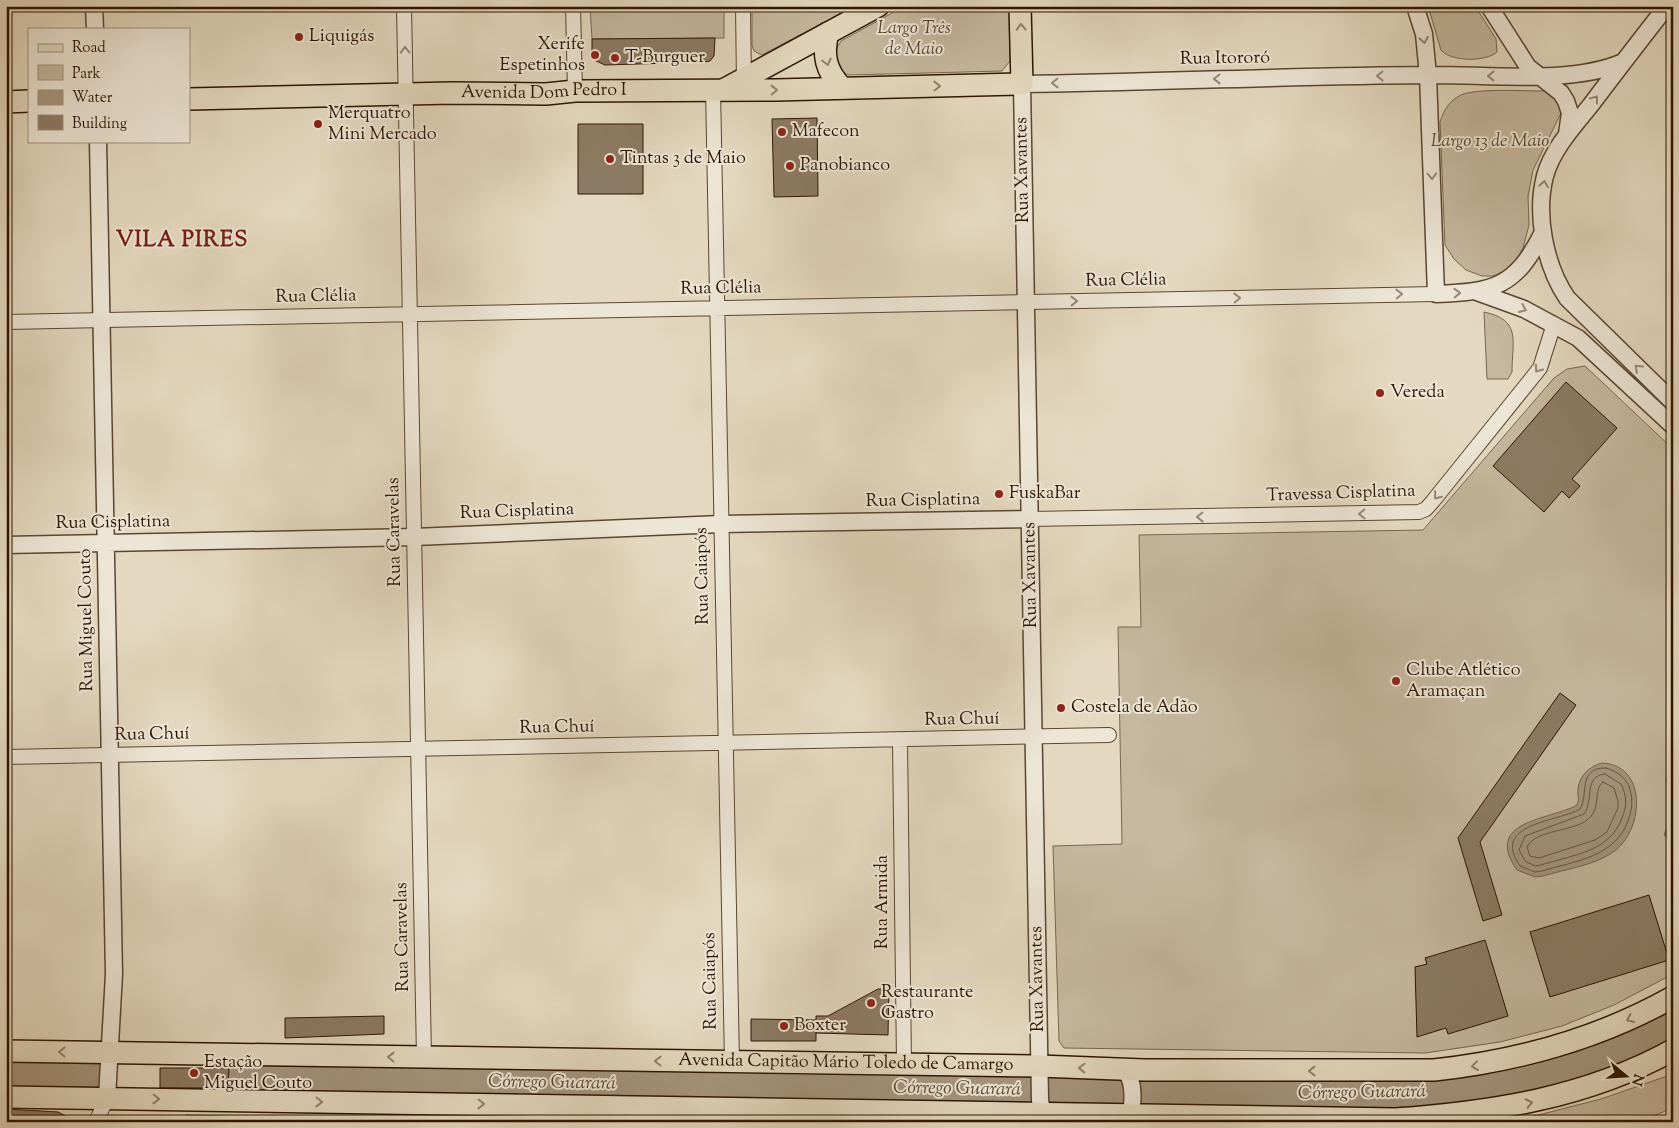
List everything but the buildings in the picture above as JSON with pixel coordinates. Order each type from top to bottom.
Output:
[{"type":"main road","name":"Avenida Dom Pedro I","points":[[190,98],[406,94],[546,94],[575,91],[732,86],[878,6]]},
{"type":"main road","name":"Rua Xavantes","points":[[1020,6],[1022,84]]},
{"type":"main road","points":[[828,33],[825,44],[828,68],[842,88]]},
{"type":"main road","points":[[732,86],[842,88],[1022,84]]},
{"type":"main road","points":[[6,102],[28,101]]},
{"type":"main road","name":"Avenida Capitão Mário Toledo de Camargo","points":[[6,1051],[904,1064],[1040,1074],[1128,1076],[1389,1072],[1479,1065],[1524,1057],[1610,1028],[1673,996]]},
{"type":"main road","points":[[6,1097],[1394,1119],[1459,1115],[1512,1107],[1590,1087],[1673,1050]]},
{"type":"street","points":[[94,6],[95,28]]},
{"type":"street","name":"Rua Caravelas","points":[[404,6],[424,1057]]},
{"type":"street","points":[[573,6],[575,91]]},
{"type":"street","name":"Rua Caiapós","points":[[732,1062],[717,308],[732,86],[743,6]]},
{"type":"street","points":[[1415,6],[1424,34],[1428,75],[1436,294],[1478,292],[1516,274],[1534,252],[1544,232]]},
{"type":"street","points":[[1489,6],[1515,50],[1528,67],[1561,93],[1566,101],[1570,113],[1567,136]]},
{"type":"street","points":[[1660,414],[1672,399],[1566,298],[1554,274],[1544,232],[1543,194],[1545,176],[1551,161],[1567,136],[1667,6]]},
{"type":"street","points":[[1428,75],[1539,77],[1601,70],[1623,62]]},
{"type":"street","name":"Rua Itororó","points":[[1022,84],[1428,75]]},
{"type":"street","name":"Rua Xavantes","points":[[1022,84],[1041,1112]]},
{"type":"street","name":"Rua Miguel Couto","points":[[98,142],[114,974],[107,1098]]},
{"type":"street","points":[[1478,292],[1524,309],[1554,324],[1589,346],[1673,426]]},
{"type":"street","name":"Rua Clélia","points":[[6,322],[1436,294]]},
{"type":"street","name":"Travessa Cisplatina","points":[[1030,519],[1419,512],[1426,509],[1433,501],[1540,368],[1554,324]]},
{"type":"street","name":"Rua Cisplatina","points":[[6,545],[414,537],[721,524],[1030,519]]},
{"type":"street","name":"Rua Chuí","points":[[6,757],[1109,735]]},
{"type":"street","name":"Rua Armida","points":[[900,740],[904,1064]]},
{"type":"street","points":[[1128,1076],[1130,1114]]},
{"type":"street","points":[[96,1122],[107,1098]]},
{"type":"green space","points":[[590,6],[724,6],[724,38],[592,39]]},
{"type":"green space","name":"Largo Três de Maio","points":[[752,6],[855,6],[762,55],[754,51],[752,45]]},
{"type":"green space","name":"Largo Três de Maio","points":[[905,6],[1009,6],[1010,61],[1002,71],[848,75],[840,70],[833,55],[841,41]]},
{"type":"green space","points":[[1428,6],[1475,6],[1496,39],[1497,52],[1485,58],[1477,59],[1460,59],[1446,54],[1441,50]]},
{"type":"green space","name":"Largo 13 de Maio","points":[[1513,90],[1552,93],[1562,111],[1533,170],[1528,196],[1529,225],[1523,248],[1512,268],[1493,276],[1482,276],[1466,270],[1454,259],[1445,245],[1440,122],[1443,114],[1453,100],[1468,93]]},
{"type":"green space","points":[[1484,312],[1504,320],[1510,326],[1513,342],[1512,372],[1508,379],[1487,379]]},
{"type":"green space","name":"Clube Atlético Aramaçan","points":[[1585,366],[1673,449],[1673,974],[1614,1005],[1562,1026],[1500,1042],[1425,1053],[1064,1048],[1059,1041],[1053,846],[1122,844],[1118,627],[1141,627],[1139,535],[1423,530],[1554,378],[1567,369]]},
{"type":"green space","points":[[1673,1074],[1673,1108],[1638,1122],[1511,1122],[1601,1099]]},
{"type":"green space","points":[[186,1115],[255,1117],[260,1122],[185,1122]]},
{"type":"water","points":[[1602,763],[1617,766],[1627,774],[1634,785],[1636,813],[1632,827],[1625,840],[1616,850],[1608,855],[1581,866],[1535,877],[1517,870],[1508,853],[1508,841],[1514,831],[1524,824],[1577,805],[1580,780],[1589,769]]},
{"type":"water","points":[[1673,767],[1673,794],[1666,781],[1669,771]]},
{"type":"water","points":[[1673,812],[1673,842],[1664,835]]},
{"type":"waterway","name":"Córrego Guarará","points":[[229,1078],[753,1088],[1381,1095],[1443,1092],[1504,1086],[1554,1074],[1630,1046],[1673,1022]]},
{"type":"waterway","name":"Córrego Guarará","points":[[6,1075],[93,1076]]},
{"type":"place","name":"Liquigás","points":[[299,37]]},
{"type":"place","name":"Xerife Espetinhos","points":[[595,55]]},
{"type":"place","name":"T-Burguer","points":[[615,58]]},
{"type":"place","name":"Merquatro Mini Mercado","points":[[318,124]]},
{"type":"place","name":"Mafecon","points":[[782,132]]},
{"type":"place","name":"Tintas 3 de Maio","points":[[610,159]]},
{"type":"place","name":"Panobianco","points":[[790,166]]},
{"type":"place","name":"Vereda","points":[[1380,393]]},
{"type":"place","name":"FuskaBar","points":[[999,494]]},
{"type":"place","name":"Clube Atlético Aramaçan","points":[[1396,681]]},
{"type":"place","name":"Costela de Adão","points":[[1061,708]]},
{"type":"place","name":"Restaurante Gastro","points":[[871,1003]]},
{"type":"place","name":"Boxter","points":[[784,1026]]},
{"type":"place","name":"Estação Miguel Couto","points":[[194,1073]]},
{"type":"district","name":"VILA PIRES","points":[[182,241]]}]
